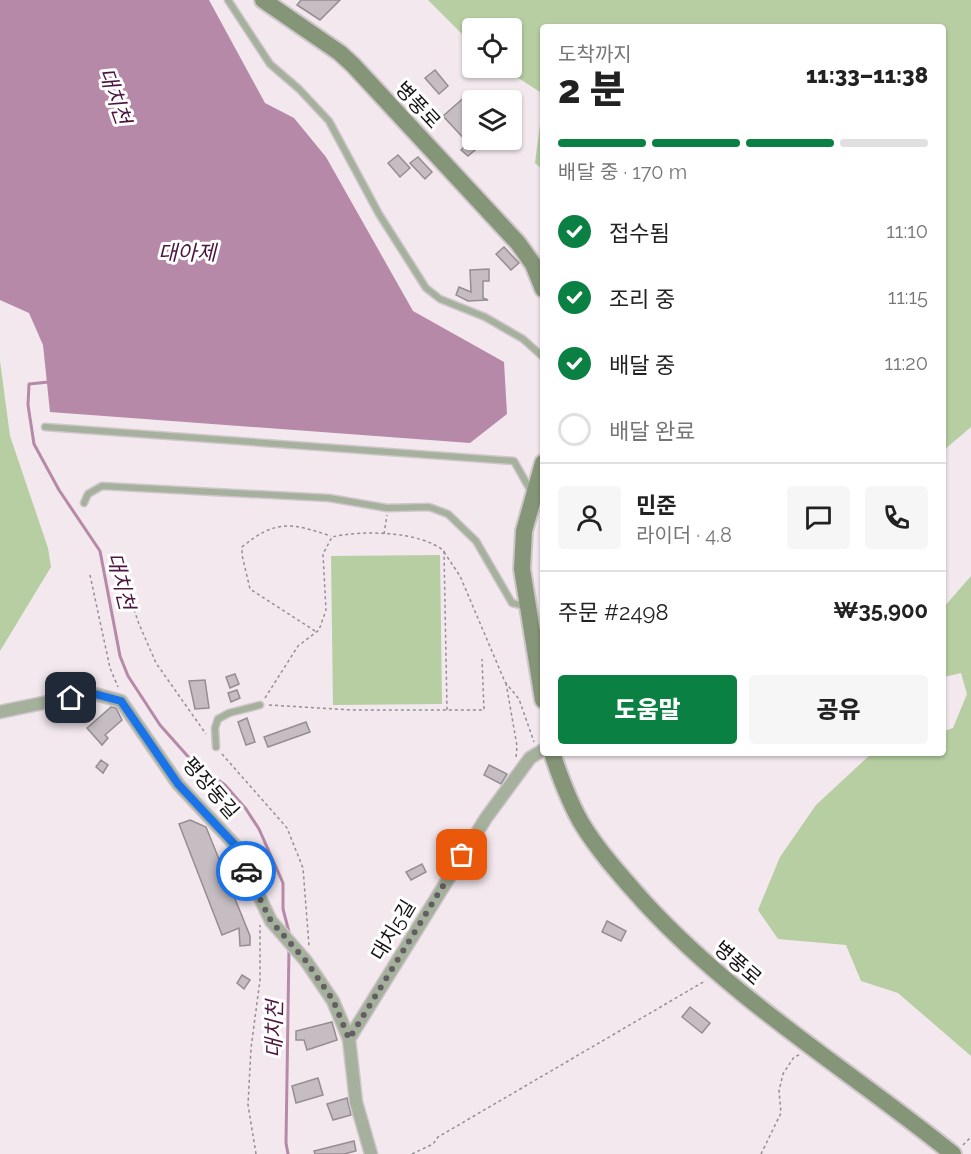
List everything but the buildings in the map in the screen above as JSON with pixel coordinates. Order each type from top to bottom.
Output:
[{"type":"main road","name":"병풍로","points":[[262,0],[340,53],[353,65],[518,243],[533,264],[540,282]]},
{"type":"main road","points":[[540,474],[523,547],[522,568],[540,680]]},
{"type":"main road","name":"병풍로","points":[[546,756],[592,840],[619,874],[669,928],[750,1002],[953,1154]]},
{"type":"street","points":[[0,712],[91,693],[121,701]]},
{"type":"street","name":"평장동길","points":[[121,701],[178,784],[234,844],[264,908],[273,923],[307,963],[333,1000],[349,1039]]},
{"type":"street","name":"대치5길","points":[[349,1039],[449,874],[513,779],[530,758],[540,754]]},
{"type":"street","points":[[349,1039],[354,1092],[371,1154]]},
{"type":"lane","points":[[228,0],[270,64],[299,89],[329,121],[379,214],[426,288],[440,299],[484,317],[523,339],[540,354]]},
{"type":"lane","points":[[45,427],[514,461],[534,496]]},
{"type":"lane","points":[[84,503],[88,494],[102,486],[236,491],[329,498],[387,508],[429,507],[448,514],[476,541],[512,603],[529,607]]},
{"type":"lane","points":[[216,747],[215,728],[218,719],[260,705]]},
{"type":"path","points":[[384,534],[387,508]]},
{"type":"path","points":[[316,632],[250,589],[242,547],[273,526],[287,526],[332,537],[384,534],[435,544],[444,552],[460,576],[506,682],[517,746],[513,779]]},
{"type":"path","points":[[332,537],[323,554],[326,610],[316,632],[298,646],[260,705],[352,710],[484,710],[482,659]]},
{"type":"path","points":[[444,552],[447,710]]},
{"type":"path","points":[[120,570],[138,624],[156,663],[216,747],[287,828],[303,868],[310,930],[307,963]]},
{"type":"path","points":[[90,575],[110,668],[121,701]]},
{"type":"path","points":[[506,682],[519,699],[540,744]]},
{"type":"path","points":[[256,1154],[248,1105],[251,1048],[260,980],[259,931],[264,908]]},
{"type":"path","points":[[412,1154],[433,1144],[438,1137],[707,979],[713,970]]},
{"type":"path","points":[[761,1154],[781,1113],[779,1091],[783,1074],[794,1057],[814,1049]]},
{"type":"green space","points":[[428,0],[971,0],[971,427],[946,448],[946,24],[540,24],[540,92],[518,78],[522,78],[522,18],[462,18],[462,34]]},
{"type":"green space","points":[[540,124],[540,167],[535,163]]},
{"type":"green space","points":[[0,361],[10,436],[48,548],[51,567],[0,651]]},
{"type":"green space","points":[[440,555],[442,704],[333,705],[331,556]]},
{"type":"green space","points":[[971,576],[971,1056],[898,993],[861,981],[846,945],[778,939],[758,910],[780,857],[816,805],[869,756],[946,756],[946,730],[953,728],[967,694],[961,673],[946,677],[946,605]]},
{"type":"water","name":"대아제","points":[[0,0],[209,0],[265,103],[294,118],[326,157],[413,311],[504,362],[507,414],[470,443],[50,412],[43,345],[29,313],[0,300]]},
{"type":"waterway","name":"대치천","points":[[49,382],[29,384],[28,405],[34,444],[59,490],[100,551],[120,656],[128,676],[160,725],[192,761],[225,785],[246,809],[259,829],[283,883],[283,909],[290,936]]},
{"type":"waterway","name":"대치천","points":[[288,1154],[286,1143],[289,948]]},
{"type":"way so far","points":[[246,871],[271,921],[306,961],[333,1000],[349,1039],[462,855]]},
{"type":"route","points":[[71,698],[91,693],[121,701],[178,784],[234,844],[246,871]]}]
